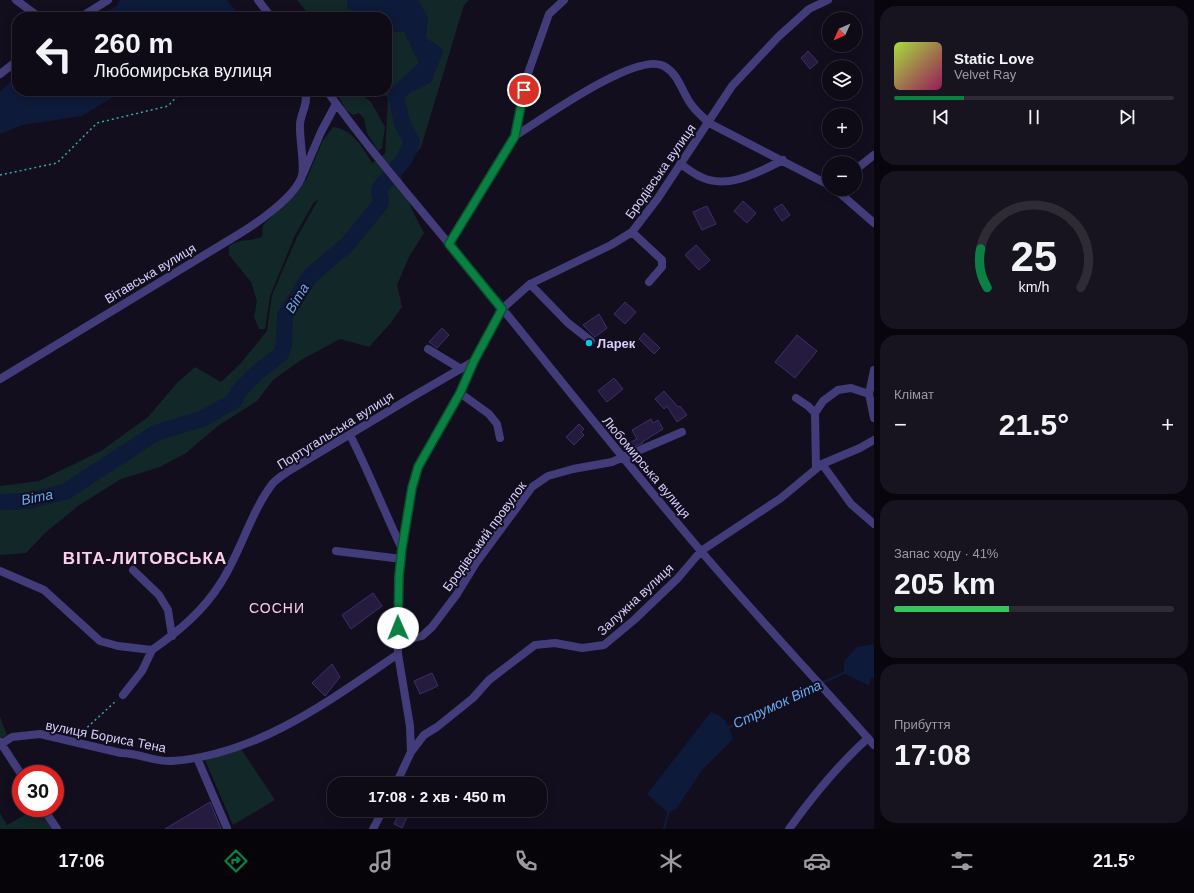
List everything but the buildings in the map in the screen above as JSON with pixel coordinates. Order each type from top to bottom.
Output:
[{"type":"street","points":[[16,0],[32,12]]},
{"type":"street","points":[[89,12],[108,0]]},
{"type":"street","points":[[258,0],[267,12]]},
{"type":"street","points":[[449,244],[515,136],[527,76],[549,14],[564,0]]},
{"type":"street","name":"Бродівська вулиця","points":[[399,777],[411,752],[410,726],[398,654],[399,576],[412,488],[418,467],[460,393],[474,361],[502,309],[530,284],[611,245],[632,232],[658,198],[709,123],[732,86],[778,37],[809,10],[828,0]]},
{"type":"street","points":[[515,136],[617,74],[645,64],[663,66],[678,79],[693,107],[709,123],[822,181]]},
{"type":"street","points":[[0,74],[12,65]]},
{"type":"street","points":[[302,176],[300,123],[307,96]]},
{"type":"street","points":[[330,96],[336,104]]},
{"type":"street","name":"Вітавська вулиця","points":[[0,378],[251,226],[275,208],[293,189],[302,176],[321,132],[336,104]]},
{"type":"street","name":"Любомирська вулиця","points":[[336,104],[416,205],[701,551],[874,745]]},
{"type":"street","points":[[862,164],[874,155]]},
{"type":"street","points":[[680,164],[702,178],[719,182],[736,180],[750,176],[783,160]]},
{"type":"street","points":[[843,196],[874,223]]},
{"type":"street","points":[[632,232],[662,260],[662,267],[649,282]]},
{"type":"street","points":[[530,284],[568,323],[591,341]]},
{"type":"street","points":[[428,348],[461,369]]},
{"type":"street","name":"Португальська вулиця","points":[[152,650],[172,636],[202,609],[221,583],[259,506],[274,482],[288,472],[474,361]]},
{"type":"street","points":[[874,370],[869,394],[874,418]]},
{"type":"street","points":[[869,394],[851,388],[838,390],[823,401],[815,413],[819,466],[851,504],[874,524]]},
{"type":"street","points":[[460,393],[490,414],[497,424],[500,438]]},
{"type":"street","points":[[796,398],[815,413]]},
{"type":"street","name":"Бродівський провулок","points":[[399,642],[422,636],[432,627],[457,594],[476,563],[532,486],[548,476],[573,469],[612,462],[682,432]]},
{"type":"street","points":[[350,435],[370,476],[379,502],[402,548]]},
{"type":"street","name":"Залужна вулиця","points":[[411,752],[424,735],[437,727],[473,698],[489,680],[535,645],[555,643],[582,648],[604,646],[678,578],[701,551],[781,498],[819,466],[873,444]]},
{"type":"street","points":[[336,552],[402,558]]},
{"type":"street","points":[[133,570],[162,600],[168,610],[172,636]]},
{"type":"street","points":[[0,572],[44,590],[100,641],[118,646],[152,650],[142,671],[123,695]]},
{"type":"street","name":"вулиця Бориса Тена","points":[[1,744],[12,737],[40,734],[121,754],[133,753],[148,759],[170,761],[197,758],[236,746],[292,724],[398,654]]},
{"type":"street","points":[[788,829],[808,802],[855,749],[868,738]]},
{"type":"street","points":[[1,744],[15,765]]},
{"type":"street","points":[[197,758],[227,828]]},
{"type":"street","points":[[49,817],[57,829]]},
{"type":"street","points":[[373,829],[379,817]]},
{"type":"path","points":[[0,175],[57,163],[96,123],[168,106],[177,96]]},
{"type":"path","points":[[71,742],[123,695]]},
{"type":"green space","points":[[297,0],[469,0],[464,5],[421,147],[400,175],[412,210],[424,233],[409,257],[397,285],[402,307],[390,324],[369,347],[340,339],[301,360],[273,380],[257,401],[219,425],[186,453],[160,467],[121,479],[78,506],[46,532],[26,553],[0,555],[0,486],[39,481],[101,451],[148,417],[177,383],[195,367],[221,382],[240,364],[267,331],[272,295],[297,237],[318,200],[314,202],[295,235],[270,296],[265,329],[259,329],[254,317],[257,301],[251,282],[229,255],[229,246],[241,241],[262,237],[263,225],[297,192],[307,178],[322,142],[333,127],[340,128],[351,135],[361,145],[372,163],[385,154],[388,97],[386,96],[392,96],[392,12],[307,12]]},
{"type":"green space","points":[[338,96],[363,96],[371,102],[385,127],[382,148],[378,151],[367,133],[364,118],[359,113],[353,115],[346,110]]},
{"type":"green space","points":[[0,717],[7,735],[0,739]]},
{"type":"green space","points":[[241,749],[275,800],[233,825],[205,760]]},
{"type":"green space","points":[[0,813],[7,825],[21,817],[46,817],[53,829],[0,829]]},
{"type":"water","points":[[120,0],[227,0],[237,12],[106,12],[117,6]]},
{"type":"water","points":[[347,0],[418,0],[428,18],[426,38],[444,50],[431,82],[415,91],[405,81],[419,63],[404,32],[392,32],[392,12],[357,12],[347,9]]},
{"type":"water","points":[[12,80],[12,96],[115,96],[82,116],[23,125],[0,134],[0,92]]},
{"type":"water","points":[[874,644],[874,679],[871,678],[869,686],[844,673],[844,661],[857,647]]},
{"type":"water","points":[[711,712],[720,716],[726,722],[733,739],[702,770],[676,809],[668,813],[647,794]]},
{"type":"waterway","name":"Віта","points":[[0,502],[29,501],[67,491],[155,433],[202,419],[234,401],[239,391],[257,373],[281,354],[284,344],[285,315],[311,275],[347,245],[381,203],[379,189],[404,160],[412,142],[402,123],[396,95],[423,70]]},
{"type":"waterway","name":"Струмок Віта","points":[[822,683],[846,672]]},
{"type":"waterway","name":"Струмок Віта","points":[[728,728],[817,685]]},
{"type":"waterway","name":"Струмок Віта","points":[[664,829],[669,810]]},
{"type":"place","name":"Ларек","points":[[589,343]]},
{"type":"district","name":"ВІТА-ЛИТОВСЬКА","points":[[145,558]]},
{"type":"district","name":"СОСНИ","points":[[277,608]]},
{"type":"route","points":[[398,628],[399,576],[402,548],[412,488],[418,467],[426,456],[460,393],[474,361],[502,309],[449,244],[515,136],[524,90]]}]
